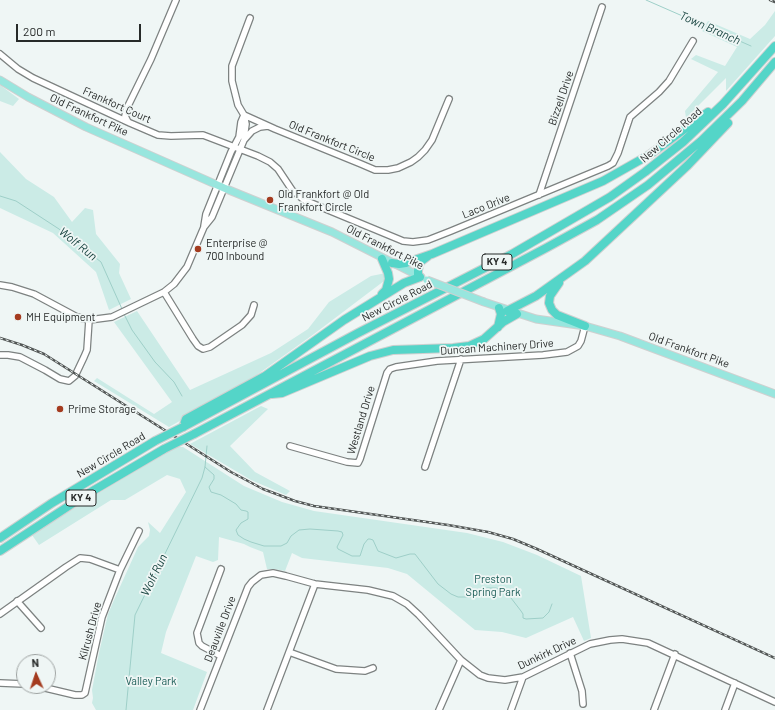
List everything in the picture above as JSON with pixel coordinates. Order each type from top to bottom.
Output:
[{"type":"highway","name":"New Circle Road","points":[[0,538],[52,503],[155,441],[512,254],[585,213],[628,185],[674,150],[723,104],[775,46]]},
{"type":"highway","name":"New Circle Road","points":[[0,552],[84,496],[164,449],[597,220],[648,185],[701,141],[742,101],[775,62]]},
{"type":"highway","points":[[497,327],[503,309],[531,299],[563,278],[585,261],[688,165],[732,119],[742,101]]},
{"type":"highway","points":[[392,263],[406,263],[432,254],[603,181],[650,155],[706,113],[723,104]]},
{"type":"highway","points":[[183,427],[186,419],[265,376],[344,320],[377,299],[404,283],[422,278],[418,270],[420,262],[432,254]]},
{"type":"highway","points":[[377,299],[386,290],[389,276],[382,258]]},
{"type":"highway","points":[[563,278],[550,296],[550,306],[557,316],[585,326]]},
{"type":"highway","points":[[267,394],[282,393],[351,362],[389,351],[466,347],[484,339],[503,322],[517,314]]},
{"type":"main road","name":"Old Frankfort Pike","points":[[0,80],[28,98],[63,116],[221,186],[332,232],[422,278],[517,314],[536,319],[585,326],[620,336],[775,394]]},
{"type":"street","points":[[128,122],[125,116],[127,108],[151,59],[176,0]]},
{"type":"street","name":"Bizzell Drive","points":[[539,195],[602,7]]},
{"type":"street","points":[[244,140],[246,124],[244,115],[238,105],[232,81],[232,66],[250,18]]},
{"type":"street","name":"Laco Drive","points":[[237,147],[270,162],[278,169],[292,190],[312,205],[406,242],[428,240],[601,170],[613,163],[618,153],[630,117],[659,92],[669,81],[693,41]]},
{"type":"street","name":"Frankfort Court","points":[[0,54],[18,69],[33,78],[158,135],[203,135],[237,147]]},
{"type":"street","name":"Old Frankfort Circle","points":[[244,115],[375,170],[388,170],[398,168],[411,162],[425,150],[432,140],[449,99]]},
{"type":"street","points":[[0,285],[34,294],[77,317],[89,320],[119,314],[164,292],[174,284],[187,267],[204,227],[212,217],[221,186],[237,147],[241,122],[244,115]]},
{"type":"street","points":[[237,147],[252,131],[260,127],[268,126]]},
{"type":"street","points":[[164,292],[193,339],[198,346],[203,349],[210,347],[242,325],[251,315],[254,305]]},
{"type":"street","points":[[0,355],[20,357],[60,379],[69,381],[74,376],[84,357],[87,345],[89,320]]},
{"type":"street","name":"Duncan Machinery Drive","points":[[396,366],[461,359],[543,355],[567,352],[578,346],[585,326]]},
{"type":"street","points":[[425,467],[461,359]]},
{"type":"street","name":"Westland Drive","points":[[290,446],[347,462],[358,463],[362,455],[387,373],[390,369],[396,366]]},
{"type":"street","name":"Kilrush Drive","points":[[56,690],[75,695],[82,695],[85,693],[102,617],[120,570],[139,531]]},
{"type":"street","points":[[0,614],[80,558],[90,558],[120,570]]},
{"type":"street","points":[[221,569],[197,633],[199,643],[205,649],[221,656]]},
{"type":"street","name":"Deauville Drive","points":[[200,710],[248,587],[261,575],[277,574]]},
{"type":"street","name":"Dunkirk Drive","points":[[277,574],[315,584],[377,591],[401,599],[419,615],[461,660],[488,678],[504,680],[523,677],[570,653],[600,641],[622,639],[648,642],[775,702]]},
{"type":"street","points":[[267,710],[315,584]]},
{"type":"street","points":[[17,601],[41,628]]},
{"type":"street","points":[[289,652],[336,669],[365,671],[373,668]]},
{"type":"street","points":[[570,653],[582,691],[583,704]]},
{"type":"street","points":[[654,710],[675,654]]},
{"type":"street","points":[[439,710],[461,660]]},
{"type":"street","points":[[511,710],[523,677]]},
{"type":"street","points":[[0,682],[16,683]]},
{"type":"street","points":[[725,710],[735,683]]},
{"type":"green space","points":[[775,11],[775,36],[726,91],[726,78],[686,118],[685,111],[718,72],[691,59],[696,55],[725,66],[737,47],[702,31],[708,21],[750,39],[765,25]]},
{"type":"green space","points":[[0,85],[19,99],[13,106],[0,101]]},
{"type":"green space","points":[[0,152],[26,179],[54,197],[72,222],[85,208],[93,210],[96,234],[120,264],[119,273],[131,299],[109,310],[96,272],[53,233],[0,208]]},
{"type":"green space","points":[[386,273],[384,281],[240,387],[169,427],[94,381],[97,378],[154,414],[172,402],[114,322],[137,311],[190,390],[271,353],[308,329],[329,302],[371,276]]},
{"type":"green space","points":[[261,406],[268,409],[230,446],[255,472],[290,491],[286,495],[251,480],[190,444]]},
{"type":"green space","name":"Preston Spring Park","points":[[176,447],[183,447],[244,486],[282,502],[314,511],[467,533],[503,542],[537,555],[581,576],[591,638],[584,641],[573,617],[526,638],[502,632],[475,630],[407,574],[388,568],[302,558],[292,553],[285,571],[267,569],[263,552],[244,544],[219,537],[218,560],[213,562],[196,556],[166,632],[161,653],[207,672],[193,710],[96,710],[92,703],[92,690],[108,614],[138,547],[149,536],[150,530],[148,522],[160,533],[186,492],[180,479],[167,475],[125,500],[111,500],[39,545],[32,535]]},
{"type":"waterway","name":"Town Branch","points":[[646,0],[751,46]]},
{"type":"waterway","name":"Wolf Run","points":[[0,196],[16,201],[59,229],[101,262],[122,309]]},
{"type":"waterway","name":"Wolf Run","points":[[124,314],[132,330],[155,362],[174,382],[182,396]]},
{"type":"waterway","name":"Wolf Run","points":[[126,710],[135,615],[202,478],[205,467],[207,446]]},
{"type":"waterway","points":[[205,467],[214,475],[214,479],[209,487],[211,492],[221,495],[236,504],[241,510],[248,512],[248,519],[241,523],[236,530],[238,535],[251,542],[264,546],[281,546],[287,543],[291,536],[299,530],[310,529],[338,531],[342,532],[343,535],[337,547],[338,549],[352,556],[360,556],[364,544],[368,539],[373,540],[378,551],[396,558],[415,554],[438,584],[451,594],[458,597],[472,597],[487,588],[496,588],[511,598],[523,614],[523,618],[526,619],[543,618],[549,612],[552,604]]},
{"type":"railway","points":[[770,0],[775,2]]},
{"type":"railway","points":[[0,338],[44,354],[231,472],[263,489],[295,501],[314,506],[448,525],[488,532],[513,539],[775,658]]},
{"type":"place","name":"Old Frankfort @ Old Frankfort Circle","points":[[270,200]]},
{"type":"place","name":"Enterprise @ 700 Inbound","points":[[198,249]]},
{"type":"place","name":"MH Equipment","points":[[18,317]]},
{"type":"place","name":"Prime Storage","points":[[60,409]]},
{"type":"park label","name":"Valley Park","points":[[151,681]]}]
